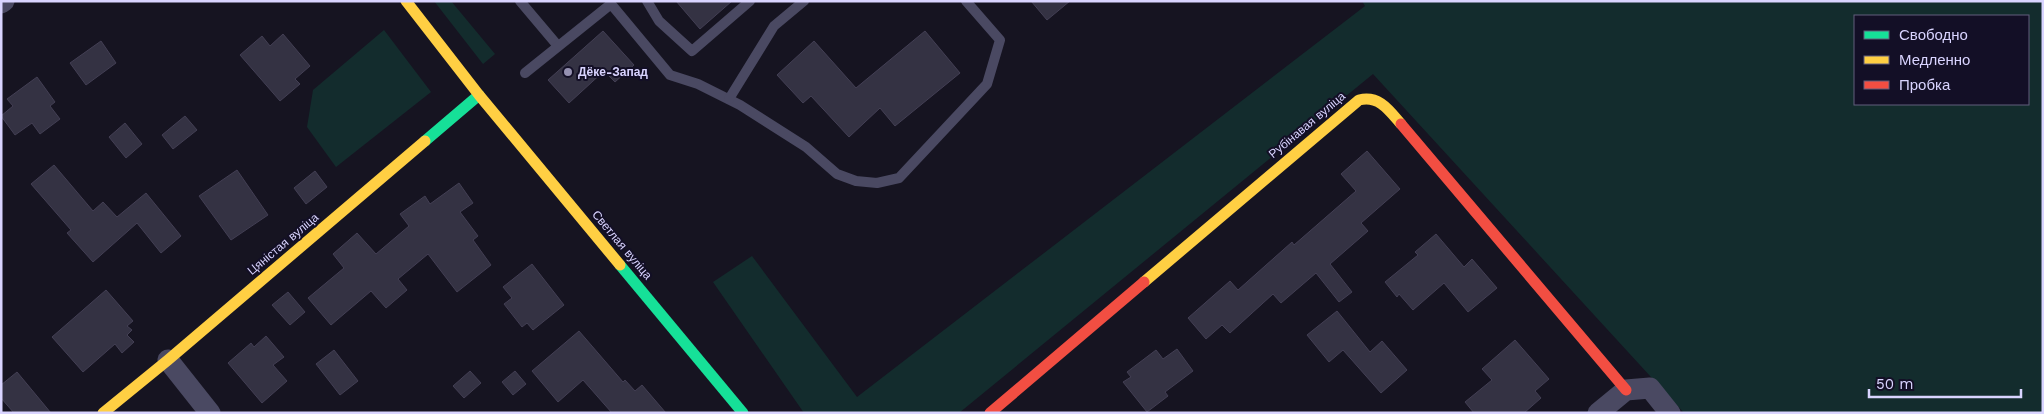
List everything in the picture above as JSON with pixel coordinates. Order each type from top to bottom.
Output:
[{"type":"street","name":"Светлая вуліца","points":[[406,1],[479,95],[743,413]]},
{"type":"street","name":"Цяністая вуліца","points":[[103,413],[168,360],[479,95]]},
{"type":"street","name":"Рубінавая вуліца","points":[[990,413],[1359,100],[1368,97],[1375,98],[1387,108],[1626,390]]},
{"type":"street","points":[[168,360],[210,413]]},
{"type":"street","points":[[1598,413],[1626,390],[1650,388],[1670,413]]},
{"type":"lane","points":[[520,1],[558,46]]},
{"type":"lane","points":[[647,1],[659,21],[692,51],[750,1]]},
{"type":"lane","points":[[729,99],[774,26],[804,1]]},
{"type":"lane","points":[[525,73],[612,4],[670,75],[698,84],[729,99],[806,148],[837,174],[856,180],[877,183],[899,178],[987,84],[1000,40],[966,1]]},
{"type":"green space","points":[[434,1],[451,1],[495,54],[483,64]]},
{"type":"green space","points":[[1362,1],[2043,1],[2043,413],[1684,413],[1373,74],[959,413],[804,413],[713,282],[752,256],[857,397],[1365,6]]},
{"type":"green space","points":[[384,30],[431,92],[336,167],[307,127],[313,90]]},
{"type":"building","points":[[676,1],[732,1],[700,29]]},
{"type":"building","points":[[1031,1],[1070,1],[1047,20]]},
{"type":"building","points":[[603,31],[634,65],[615,82],[604,71],[569,103],[548,80]]},
{"type":"building","points":[[925,31],[960,73],[895,126],[880,108],[849,137],[811,96],[803,103],[777,75],[814,41],[856,88]]},
{"type":"building","points":[[283,34],[310,66],[295,79],[300,84],[280,101],[240,55],[262,36],[270,46]]},
{"type":"building","points":[[101,41],[116,63],[86,85],[70,63]]},
{"type":"building","points":[[37,77],[55,102],[50,106],[60,119],[40,134],[32,123],[15,135],[1,116],[13,106],[7,99]]},
{"type":"building","points":[[185,116],[197,130],[173,149],[162,135]]},
{"type":"building","points":[[125,123],[142,144],[126,158],[109,137]]},
{"type":"building","points":[[1367,151],[1400,189],[1361,223],[1368,231],[1330,264],[1352,292],[1339,302],[1316,273],[1281,303],[1273,294],[1230,333],[1222,325],[1206,339],[1188,318],[1230,281],[1238,290],[1292,242],[1294,245],[1356,191],[1341,174]]},
{"type":"building","points":[[54,165],[93,211],[103,202],[117,217],[146,193],[181,236],[161,253],[137,223],[93,262],[67,233],[71,230],[31,184]]},
{"type":"building","points":[[237,170],[268,215],[231,240],[199,196]]},
{"type":"building","points":[[315,171],[327,187],[306,204],[294,188]]},
{"type":"building","points":[[459,183],[473,203],[460,212],[478,236],[473,240],[491,265],[457,292],[428,254],[398,279],[407,290],[386,308],[371,291],[331,325],[308,298],[344,268],[333,254],[357,233],[376,254],[409,226],[400,214],[425,196],[430,204]]},
{"type":"building","points":[[1436,234],[1464,267],[1472,259],[1497,288],[1468,312],[1444,283],[1413,310],[1399,294],[1397,297],[1385,282],[1418,255],[1415,252]]},
{"type":"building","points":[[532,264],[564,305],[533,330],[527,323],[522,327],[504,304],[512,298],[503,287]]},
{"type":"building","points":[[106,290],[133,321],[127,326],[132,330],[127,335],[134,342],[122,353],[115,344],[83,372],[52,337]]},
{"type":"building","points":[[288,292],[305,312],[290,325],[272,305]]},
{"type":"building","points":[[1337,311],[1370,352],[1382,341],[1407,370],[1381,393],[1343,350],[1329,362],[1307,335]]},
{"type":"building","points":[[579,331],[623,382],[625,380],[635,391],[642,385],[666,413],[612,413],[583,380],[558,402],[532,371]]},
{"type":"building","points":[[266,336],[284,357],[273,365],[287,381],[262,403],[228,363],[251,343],[254,347]]},
{"type":"building","points":[[1515,340],[1549,379],[1535,391],[1541,398],[1524,413],[1474,413],[1465,402],[1492,380],[1482,369]]},
{"type":"building","points":[[1177,349],[1193,371],[1165,392],[1168,396],[1147,412],[1123,382],[1131,377],[1127,372],[1156,350],[1163,359]]},
{"type":"building","points":[[334,350],[358,381],[340,395],[316,364]]},
{"type":"building","points":[[470,371],[481,383],[464,398],[453,386]]},
{"type":"building","points":[[515,371],[526,384],[513,395],[502,382]]},
{"type":"building","points":[[17,372],[51,413],[14,413],[1,398],[1,385]]},
{"type":"traffic: fast","points":[[425,141],[479,95]]},
{"type":"traffic: fast","points":[[620,265],[743,413]]},
{"type":"traffic: slow","points":[[406,1],[479,95],[620,265]]},
{"type":"traffic: slow","points":[[1144,282],[1359,100],[1366,99],[1378,102],[1388,109],[1401,124]]},
{"type":"traffic: slow","points":[[103,413],[425,141]]},
{"type":"traffic: jam","points":[[1401,124],[1626,390]]},
{"type":"traffic: jam","points":[[990,413],[1144,282]]},
{"type":"place","name":"Дёке-Запад","points":[[568,72]]}]
